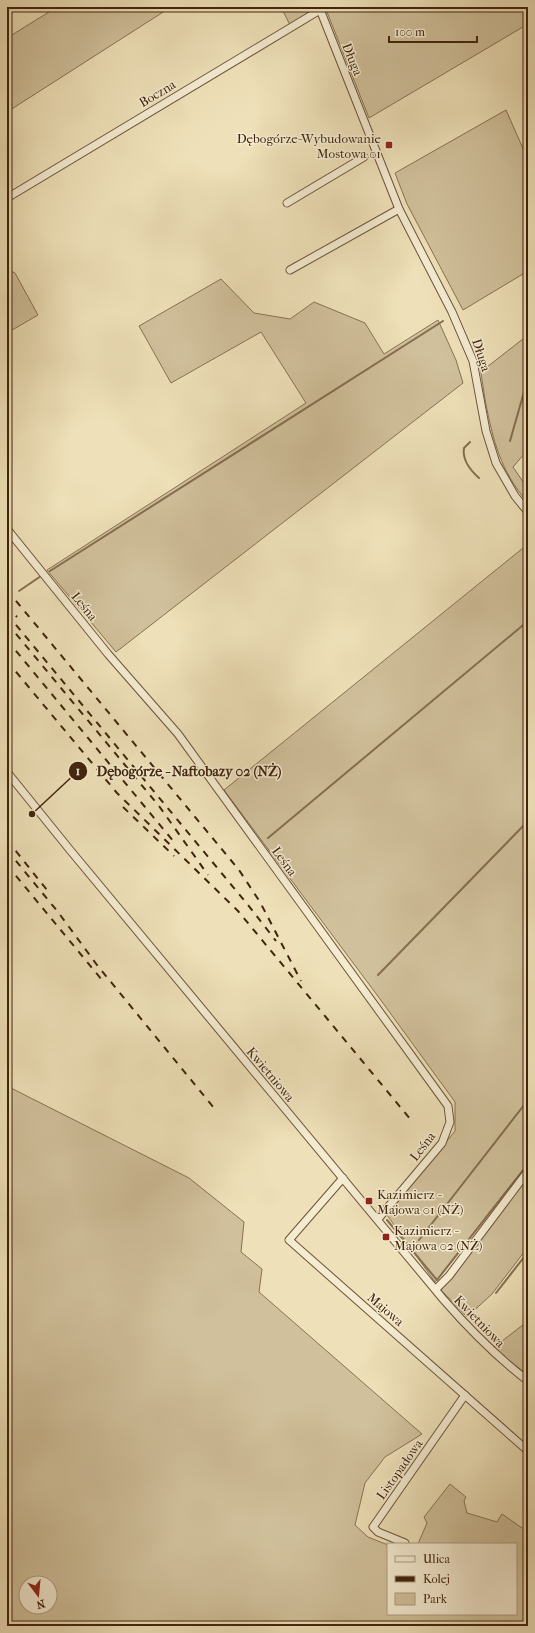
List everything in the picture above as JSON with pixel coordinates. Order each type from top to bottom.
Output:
[{"type":"street","name":"Boczna","points":[[7,198],[320,8]]},
{"type":"street","name":"Długa","points":[[320,8],[399,209],[452,312],[473,361],[486,431],[496,463],[508,485],[528,512]]},
{"type":"street","points":[[287,203],[364,157]]},
{"type":"street","points":[[290,270],[399,209]]},
{"type":"street","name":"Leśna","points":[[7,529],[108,654],[178,734],[448,1106],[450,1122],[442,1143],[378,1219]]},
{"type":"street","name":"Kwietniowa","points":[[7,772],[70,850],[466,1326],[493,1353],[528,1382]]},
{"type":"street","points":[[436,1289],[449,1276],[528,1171]]},
{"type":"street","name":"Majowa","points":[[343,1178],[289,1240],[528,1451]]},
{"type":"street","name":"Listopadowa","points":[[405,1542],[378,1532],[373,1526],[465,1395]]},
{"type":"green space","points":[[57,7],[171,7],[7,112],[7,38]]},
{"type":"green space","points":[[281,7],[305,7],[308,14],[290,25]]},
{"type":"green space","points":[[325,7],[528,7],[528,24],[369,118]]},
{"type":"green space","points":[[506,110],[528,160],[528,271],[463,310],[407,204],[395,173]]},
{"type":"green space","points":[[7,269],[15,273],[38,315],[7,333]]},
{"type":"green space","points":[[221,279],[254,313],[290,319],[314,302],[365,323],[384,354],[438,320],[456,360],[463,383],[116,652],[47,570],[306,403],[261,332],[171,383],[139,326]]},
{"type":"green space","points":[[528,335],[528,453],[525,453],[513,467],[528,489],[528,503],[518,491],[504,467],[499,454],[488,414],[478,354],[480,350],[487,367]]},
{"type":"green space","points":[[528,544],[528,1163],[435,1282],[387,1215],[455,1131],[455,1102],[224,790]]},
{"type":"green space","points":[[7,1086],[189,1178],[244,1222],[241,1252],[262,1269],[259,1292],[422,1434],[385,1457],[365,1483],[355,1525],[368,1537],[387,1545],[387,1615],[517,1615],[517,1543],[418,1543],[427,1523],[424,1517],[450,1484],[466,1497],[464,1501],[467,1513],[497,1522],[502,1514],[525,1530],[528,1527],[528,1626],[7,1626]]},
{"type":"green space","points":[[522,1182],[528,1186],[528,1247],[492,1294],[467,1317],[441,1290]]},
{"type":"green space","points":[[528,1321],[528,1375],[493,1348]]},
{"type":"waterway","points":[[50,571],[443,321]]},
{"type":"waterway","points":[[510,441],[528,378]]},
{"type":"waterway","points":[[470,442],[464,448],[464,457],[465,461],[479,478]]},
{"type":"waterway","points":[[19,591],[41,576]]},
{"type":"waterway","points":[[268,838],[528,621]]},
{"type":"waterway","points":[[378,975],[528,821]]},
{"type":"waterway","points":[[419,1240],[528,1100]]},
{"type":"waterway","points":[[387,1220],[437,1280],[528,1164]]},
{"type":"waterway","points":[[496,1293],[528,1252]]},
{"type":"railway","points":[[7,590],[239,870],[260,902],[301,981]]},
{"type":"railway","points":[[7,605],[17,617]]},
{"type":"railway","points":[[7,614],[248,905],[276,941]]},
{"type":"railway","points":[[7,623],[159,806],[208,875]]},
{"type":"railway","points":[[7,640],[174,842]]},
{"type":"railway","points":[[7,661],[117,793],[238,911],[411,1120]]},
{"type":"railway","points":[[123,807],[174,856]]},
{"type":"railway","points":[[7,840],[47,890]]},
{"type":"railway","points":[[7,850],[58,912],[97,965],[214,1108]]},
{"type":"railway","points":[[7,865],[102,980]]},
{"type":"place","name":"Dębogórze-Wybudowanie Mostowa 01","points":[[389,145]]},
{"type":"place","name":"Dębogórze - Naftobazy 02 (NŻ)","points":[[32,814]]},
{"type":"place","name":"Kazimierz - Majowa 01 (NŻ)","points":[[369,1201]]},
{"type":"place","name":"Kazimierz - Majowa 02 (NŻ)","points":[[386,1237]]}]
